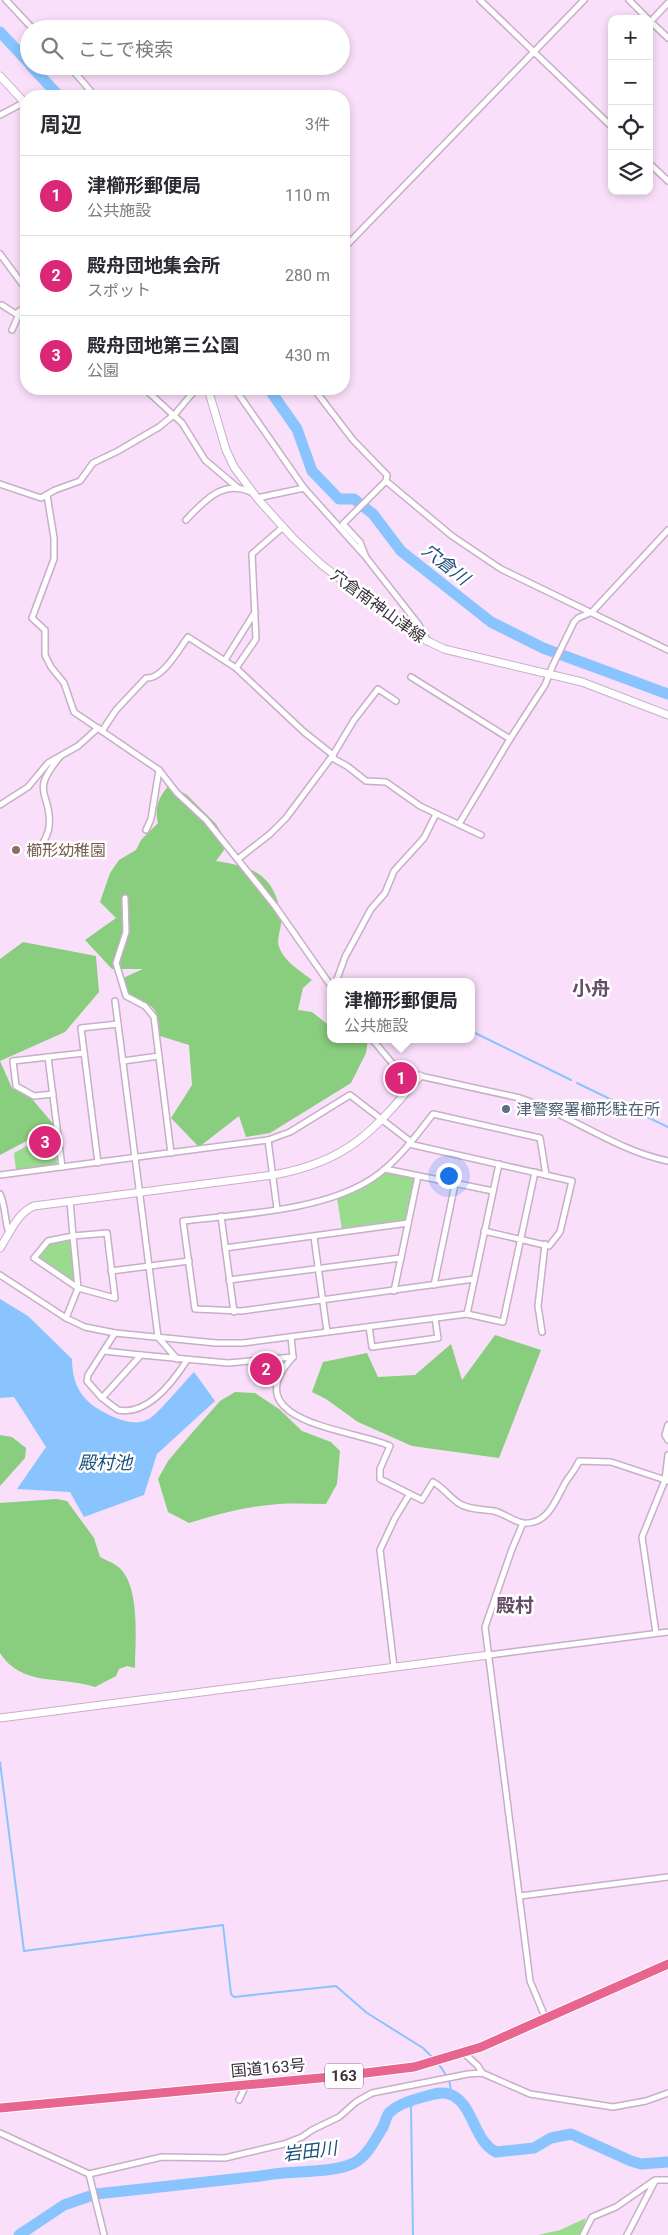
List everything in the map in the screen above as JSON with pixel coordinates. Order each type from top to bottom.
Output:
[{"type":"highway","name":"国道163号","points":[[0,2108],[414,2067],[464,2053],[546,2019],[668,1964]]},
{"type":"street","points":[[6,0],[25,20]]},
{"type":"street","points":[[480,0],[608,123]]},
{"type":"street","points":[[350,242],[584,0]]},
{"type":"street","points":[[629,0],[644,15]]},
{"type":"street","points":[[653,16],[668,3]]},
{"type":"street","points":[[653,24],[668,38]]},
{"type":"street","points":[[77,75],[90,90]]},
{"type":"street","points":[[0,76],[20,98]]},
{"type":"street","points":[[0,114],[20,105]]},
{"type":"street","points":[[653,167],[668,181]]},
{"type":"street","points":[[0,254],[20,282]]},
{"type":"street","points":[[2,307],[18,314],[12,330]]},
{"type":"street","points":[[152,395],[175,414],[189,432],[205,460],[238,488],[254,495],[297,491],[304,488]]},
{"type":"street","points":[[0,484],[41,498],[55,490],[80,481],[93,463],[149,434],[175,414],[191,395]]},
{"type":"street","name":"穴倉南神山津線","points":[[210,395],[226,450],[234,467],[254,495],[322,565],[411,633],[444,649],[550,676],[582,682],[668,715]]},
{"type":"street","points":[[239,395],[304,488],[365,556],[419,625],[428,642]]},
{"type":"street","points":[[319,395],[353,440],[388,475],[384,483],[343,524],[360,542],[365,556]]},
{"type":"street","points":[[384,483],[452,536],[501,569],[668,650]]},
{"type":"street","points":[[186,520],[218,491],[229,487],[238,488]]},
{"type":"street","points":[[47,495],[54,538],[54,559],[32,618],[45,630],[45,655],[51,667],[64,683],[74,712],[159,770],[178,793],[206,820],[238,859],[275,906],[327,980]]},
{"type":"street","points":[[236,668],[256,639],[252,554],[283,527]]},
{"type":"street","points":[[459,824],[550,676],[553,665],[574,622],[578,618],[592,612],[668,530]]},
{"type":"street","points":[[225,660],[255,612]]},
{"type":"street","points":[[0,805],[28,787],[44,767],[100,730],[146,678],[157,675],[188,637],[236,668],[304,732],[333,755],[334,759],[366,780],[386,782],[436,814],[481,835]]},
{"type":"street","points":[[411,677],[510,739]]},
{"type":"street","points":[[238,859],[270,834],[286,818],[333,755],[354,720],[378,689],[396,701]]},
{"type":"street","points":[[36,855],[46,837],[49,824],[42,793],[43,782],[46,774],[61,756]]},
{"type":"street","points":[[146,830],[151,819],[159,770]]},
{"type":"street","points":[[337,978],[345,957],[372,909],[386,893],[394,871],[424,838],[436,814]]},
{"type":"street","points":[[125,898],[126,932],[116,966],[126,996],[145,1006],[153,1013],[171,1153]]},
{"type":"street","points":[[115,1001],[158,1337],[177,1359]]},
{"type":"street","points":[[98,1163],[81,1028],[118,1024]]},
{"type":"street","points":[[375,1043],[392,1063],[411,1074],[520,1098],[537,1104],[630,1149],[668,1161]]},
{"type":"street","points":[[53,1094],[34,1096],[16,1086],[13,1061],[84,1053]]},
{"type":"street","points":[[123,1061],[159,1056]]},
{"type":"street","points":[[48,1057],[62,1167]]},
{"type":"street","points":[[0,1248],[26,1209],[34,1206],[273,1175],[291,1172],[334,1157],[361,1140],[383,1120],[420,1076]]},
{"type":"street","points":[[0,1175],[268,1140],[290,1132],[350,1095],[410,1143],[572,1180],[560,1232],[549,1246],[484,1231]]},
{"type":"street","points":[[474,1279],[234,1312],[195,1309],[183,1221],[310,1203],[347,1191],[385,1169],[410,1143],[433,1114],[540,1138],[546,1175]]},
{"type":"street","points":[[268,1140],[277,1209]]},
{"type":"street","points":[[466,1314],[498,1164]]},
{"type":"street","points":[[385,1169],[493,1191]]},
{"type":"street","points":[[0,1275],[66,1318],[85,1327],[115,1333],[231,1344],[466,1314],[503,1322],[535,1172]]},
{"type":"street","points":[[394,1291],[418,1176]]},
{"type":"street","points":[[434,1285],[455,1184]]},
{"type":"street","points":[[0,1194],[5,1206],[5,1221],[10,1233]]},
{"type":"street","points":[[66,1318],[78,1288],[70,1201]]},
{"type":"street","points":[[221,1216],[234,1312]]},
{"type":"street","points":[[225,1248],[408,1223]]},
{"type":"street","points":[[107,1233],[111,1271],[115,1298],[78,1288],[34,1258],[48,1241],[107,1233]]},
{"type":"street","points":[[314,1237],[327,1332]]},
{"type":"street","points":[[542,1332],[538,1306],[545,1244]]},
{"type":"street","points":[[229,1280],[401,1258]]},
{"type":"street","points":[[111,1271],[189,1261]]},
{"type":"street","points":[[369,1327],[372,1347],[438,1338],[435,1318]]},
{"type":"street","points":[[115,1333],[87,1378],[89,1385],[118,1410],[138,1409],[161,1393],[174,1379],[187,1360]]},
{"type":"street","points":[[291,1337],[293,1357],[277,1384],[280,1398],[286,1408],[294,1415],[313,1424],[390,1446],[379,1477],[382,1481],[422,1500],[433,1482],[443,1488],[459,1503],[477,1510],[494,1511],[523,1523],[540,1518],[553,1508],[563,1486],[572,1475],[579,1461],[611,1462],[666,1480]]},
{"type":"street","points":[[104,1351],[187,1360],[242,1363],[293,1357]]},
{"type":"street","points":[[102,1398],[141,1355]]},
{"type":"street","points":[[668,1425],[665,1435],[668,1440]]},
{"type":"street","points":[[656,1633],[642,1537],[666,1480],[668,1455]]},
{"type":"street","points":[[394,1667],[380,1550],[395,1518],[409,1495]]},
{"type":"street","points":[[523,1523],[485,1627],[530,1981],[546,2019]]},
{"type":"street","points":[[0,1718],[668,1632]]},
{"type":"street","points":[[520,1896],[668,1877]]},
{"type":"street","points":[[464,2053],[478,2066],[482,2073]]},
{"type":"street","points":[[0,2132],[89,2174],[162,2157],[225,2158],[284,2144],[339,2117],[356,2102],[372,2093],[482,2073],[530,2094],[613,2107],[646,2101],[668,2093]]},
{"type":"street","points":[[239,2100],[246,2085]]},
{"type":"street","points":[[89,2174],[104,2235]]},
{"type":"street","points":[[583,2235],[592,2217],[616,2207],[655,2180],[668,2180]]},
{"type":"street","points":[[635,2235],[628,2233],[655,2180]]},
{"type":"green space","points":[[169,785],[187,795],[216,824],[222,834],[224,850],[216,861],[251,870],[260,875],[273,891],[278,902],[281,920],[278,940],[281,952],[288,961],[312,980],[303,988],[298,1010],[312,1012],[327,1024],[327,1043],[367,1043],[366,1053],[351,1083],[270,1133],[246,1137],[239,1116],[199,1147],[171,1118],[192,1085],[189,1045],[160,1036],[155,1010],[128,994],[123,978],[143,969],[112,969],[85,940],[116,918],[100,902],[110,873],[119,860],[136,850],[141,840],[158,823],[158,802]]},
{"type":"green space","points":[[23,942],[96,956],[99,992],[65,1032],[0,1061],[0,959]]},
{"type":"green space","points":[[0,1061],[12,1088],[32,1099],[55,1126],[0,1155]]},
{"type":"green space","points":[[55,1130],[57,1165],[16,1170],[14,1153]]},
{"type":"green space","points":[[386,1173],[413,1178],[407,1219],[342,1230],[337,1198],[364,1187]]},
{"type":"green space","points":[[71,1240],[74,1281],[39,1257],[50,1244]]},
{"type":"green space","points":[[495,1335],[541,1350],[499,1458],[412,1446],[358,1422],[326,1399],[312,1392],[323,1362],[367,1353],[378,1377],[415,1375],[451,1344],[462,1380]]},
{"type":"green space","points":[[235,1392],[255,1393],[279,1409],[302,1431],[331,1442],[340,1451],[337,1484],[326,1504],[267,1505],[189,1523],[168,1512],[158,1479],[168,1461],[220,1401]]},
{"type":"green space","points":[[0,1435],[12,1437],[26,1448],[25,1458],[0,1486]]},
{"type":"green space","points":[[57,1499],[67,1501],[94,1538],[100,1557],[117,1566],[125,1574],[133,1599],[136,1628],[135,1668],[127,1666],[119,1669],[116,1676],[95,1687],[31,1676],[9,1664],[0,1653],[0,1503]]},
{"type":"green space","points":[[586,2218],[580,2235],[538,2235],[560,2230]]},
{"type":"water","name":"殿村池","points":[[0,1299],[28,1316],[72,1359],[75,1380],[83,1396],[97,1408],[116,1418],[132,1422],[141,1422],[149,1419],[194,1372],[215,1401],[157,1454],[144,1495],[84,1517],[70,1492],[17,1489],[46,1447],[14,1397],[0,1398]]},
{"type":"waterway","name":"穴倉川","points":[[0,32],[20,53]]},
{"type":"waterway","name":"穴倉川","points":[[39,75],[53,90]]},
{"type":"waterway","name":"穴倉川","points":[[273,395],[297,429],[312,471],[339,499],[354,499],[373,514],[401,551],[491,622],[543,648],[668,694]]},
{"type":"waterway","points":[[475,1033],[571,1080]]},
{"type":"waterway","points":[[577,1083],[668,1127]]},
{"type":"waterway","points":[[0,1762],[24,1951],[223,1925],[231,1994],[234,1997],[336,1986],[367,2013],[423,2048],[434,2059]]},
{"type":"waterway","points":[[437,2062],[449,2081],[450,2094]]},
{"type":"waterway","name":"岩田川","points":[[19,2235],[64,2205],[96,2194],[272,2174],[334,2169],[354,2163],[367,2152],[383,2127],[388,2115],[393,2110],[409,2101],[439,2093],[449,2094],[463,2104],[482,2139],[488,2147],[496,2152],[534,2148],[551,2138],[571,2134],[641,2164],[668,2162]]},
{"type":"waterway","points":[[413,2099],[411,2108],[413,2235]]},
{"type":"place","name":"櫛形幼稚園","points":[[16,850]]},
{"type":"place","name":"津櫛形郵便局","points":[[401,1078]]},
{"type":"place","name":"津警察署櫛形駐在所","points":[[506,1109]]},
{"type":"place","name":"殿舟団地第三公園","points":[[45,1142]]},
{"type":"place","name":"殿舟団地集会所","points":[[266,1369]]},
{"type":"district","name":"小舟","points":[[591,988]]},
{"type":"district","name":"殿村","points":[[515,1605]]}]
